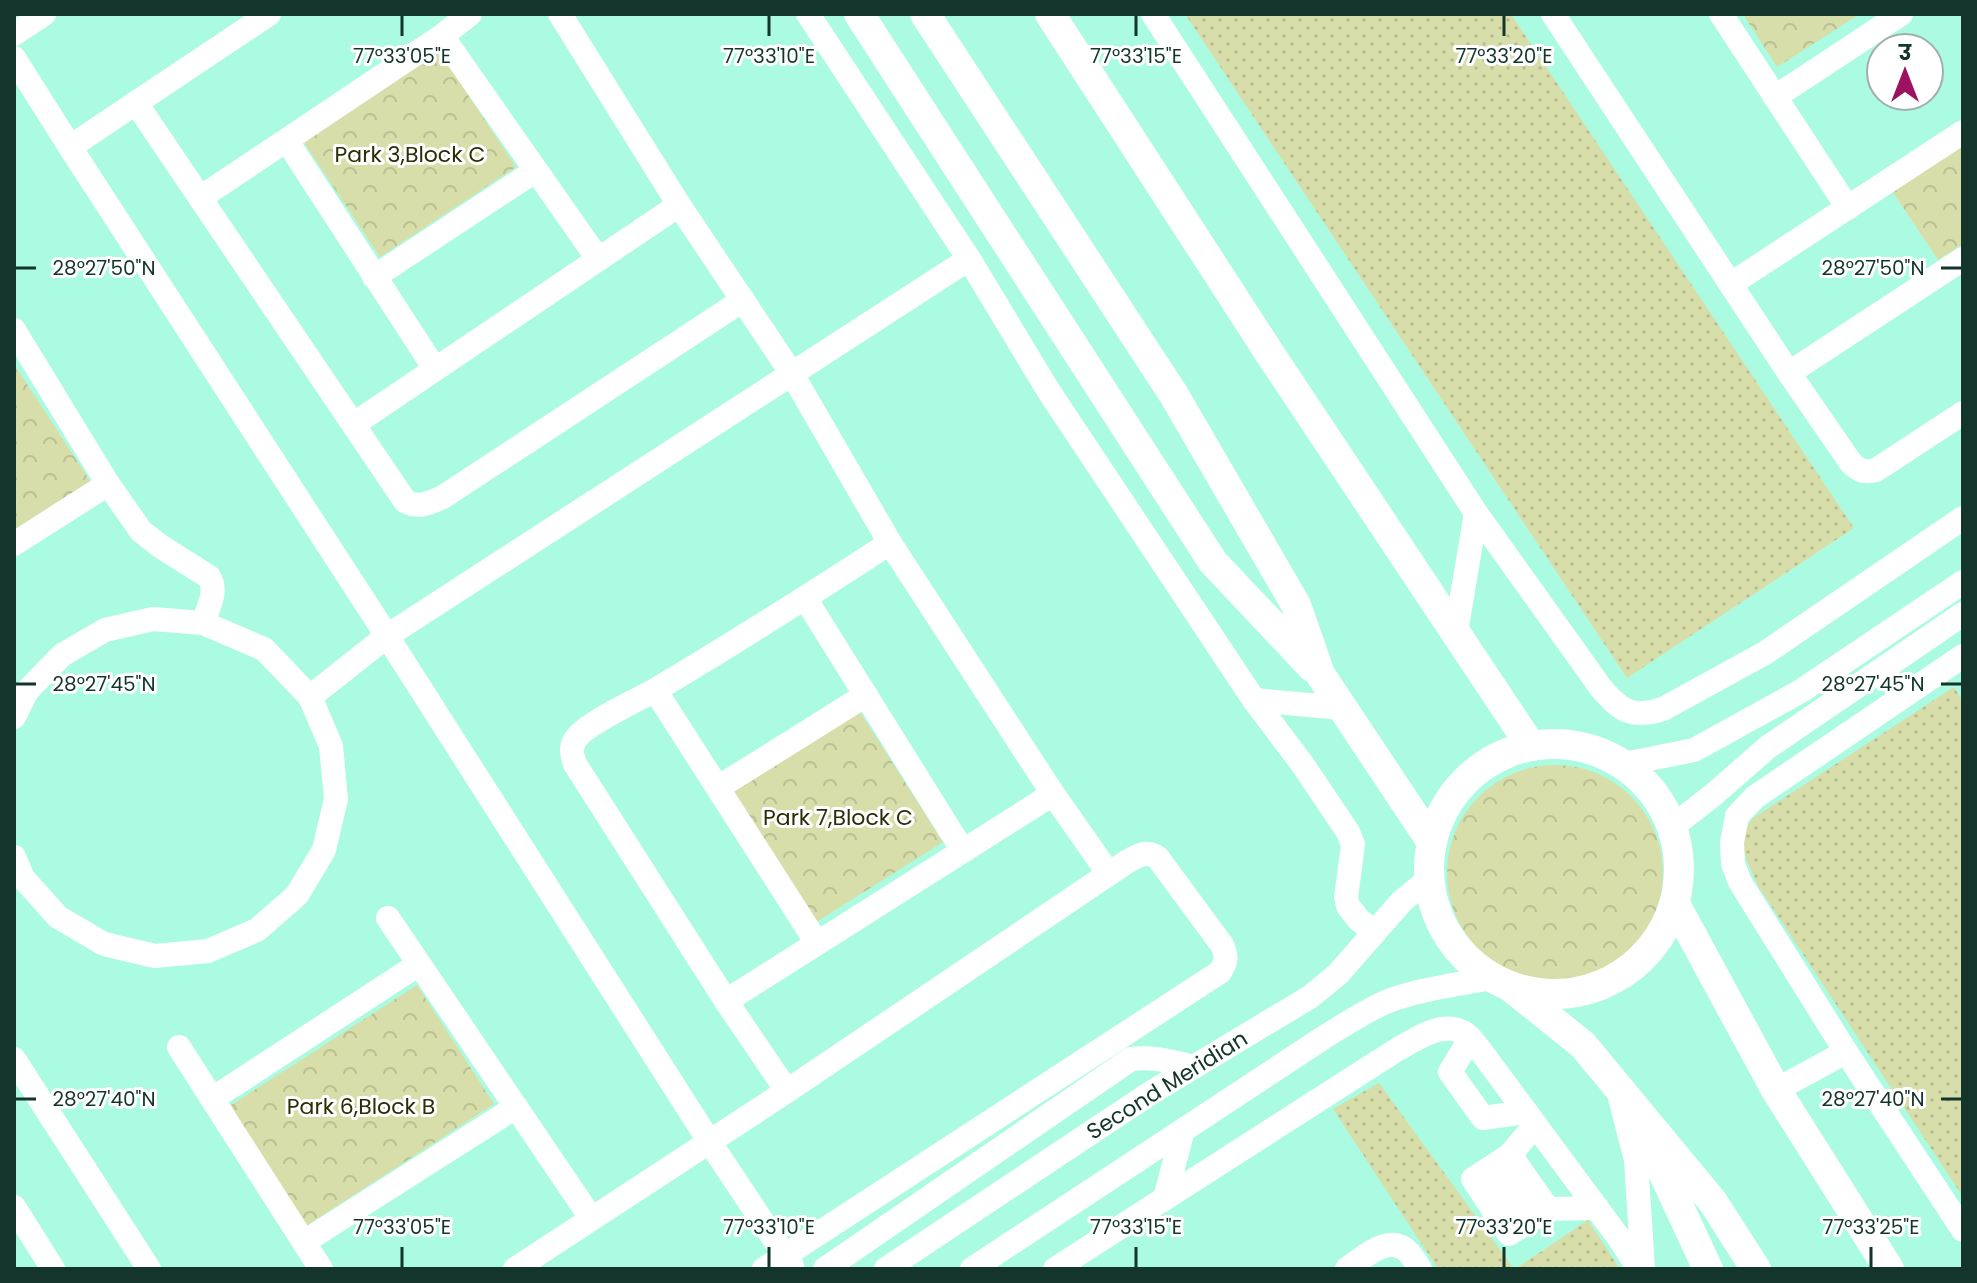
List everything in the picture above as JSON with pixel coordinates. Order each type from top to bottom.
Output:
[{"type":"main road","points":[[859,14],[1213,562],[1320,674],[1431,841]]},
{"type":"main road","points":[[925,14],[1174,395],[1296,605],[1320,674]]},
{"type":"main road","points":[[1050,14],[1272,357],[1531,746]]},
{"type":"main road","points":[[1501,982],[1554,995],[1593,987],[1628,973],[1653,951],[1666,931],[1680,882],[1679,852],[1672,827],[1657,796],[1624,764],[1597,751],[1563,744],[1531,746],[1499,756],[1461,784],[1443,810],[1431,841],[1428,864],[1430,893],[1442,928],[1454,946],[1477,969],[1501,982],[1583,1045],[1713,1202],[1756,1269]]},
{"type":"main road","points":[[1675,904],[1776,1090],[1889,1269]]},
{"type":"main road","points":[[1624,1094],[1708,1269]]},
{"type":"street","points":[[14,34],[44,14]]},
{"type":"street","points":[[70,147],[269,14]]},
{"type":"street","points":[[200,198],[442,36],[470,14]]},
{"type":"street","points":[[560,14],[679,205],[792,374],[890,543],[1053,794],[1109,874]]},
{"type":"street","points":[[808,14],[969,259],[1048,390],[1254,700],[1348,832],[1353,845],[1346,897],[1348,906],[1359,920],[1375,932]]},
{"type":"street","points":[[1153,14],[1476,513],[1613,702],[1631,713],[1646,714],[1663,709],[1765,653],[1963,518]]},
{"type":"street","points":[[1553,14],[1789,373],[1858,470],[1876,470],[1963,413]]},
{"type":"street","points":[[1721,14],[1848,208]]},
{"type":"street","points":[[1775,97],[1901,14]]},
{"type":"street","points":[[442,36],[598,259]]},
{"type":"street","points":[[14,58],[709,1141],[790,1262]]},
{"type":"street","points":[[136,103],[405,501],[420,507],[443,497],[743,300]]},
{"type":"street","points":[[1731,284],[1963,132]]},
{"type":"street","points":[[287,141],[435,369]]},
{"type":"street","points":[[374,277],[535,171]]},
{"type":"street","points":[[354,424],[679,205]]},
{"type":"street","points":[[310,697],[387,636],[969,259]]},
{"type":"street","points":[[1789,373],[1963,259]]},
{"type":"street","points":[[17,341],[141,531],[209,577],[213,592],[203,623]]},
{"type":"street","points":[[14,544],[108,484]]},
{"type":"street","points":[[1456,632],[1476,513]]},
{"type":"street","points":[[787,1091],[726,1001],[575,764],[571,752],[575,739],[585,729],[655,690],[890,543]]},
{"type":"street","points":[[1624,764],[1694,750],[1801,691],[1963,582]]},
{"type":"street","points":[[805,598],[963,851]]},
{"type":"street","points":[[1672,827],[1768,747],[1963,614]]},
{"type":"street","points":[[14,717],[27,691],[62,655],[105,630],[153,619],[203,623],[264,649],[310,697],[331,746],[336,799],[324,850],[297,895],[257,930],[208,951],[155,956],[104,944],[58,917],[17,873]]},
{"type":"street","points":[[1963,656],[1755,797],[1737,816],[1732,842],[1733,864],[1740,882],[1846,1052],[1963,1230]]},
{"type":"street","points":[[655,690],[817,943]]},
{"type":"street","points":[[719,787],[866,695]]},
{"type":"street","points":[[1254,700],[1342,708]]},
{"type":"street","points":[[1768,747],[1818,755]]},
{"type":"street","points":[[726,1001],[1053,794]]},
{"type":"street","points":[[515,1269],[1140,854],[1151,853],[1158,858],[1222,945],[1226,963],[1220,972],[790,1262],[764,1269]]},
{"type":"street","name":"Second Meridian","points":[[886,1269],[1152,1092],[1310,997],[1328,984],[1402,901],[1429,879]]},
{"type":"street","points":[[388,918],[591,1218]]},
{"type":"street","points":[[212,1099],[419,964]]},
{"type":"street","name":"Second Meridian","points":[[972,1269],[1326,1036],[1387,1001],[1501,982]]},
{"type":"street","points":[[1055,1269],[1434,1029],[1466,1034],[1641,1269]]},
{"type":"street","points":[[1470,1039],[1450,1072],[1483,1118],[1530,1118]]},
{"type":"street","points":[[179,1047],[321,1269]]},
{"type":"street","points":[[1776,1090],[1846,1052]]},
{"type":"street","points":[[825,1269],[1131,1059],[1144,1057],[1194,1067]]},
{"type":"street","points":[[14,1059],[149,1269]]},
{"type":"street","points":[[1624,1094],[1636,1160],[1641,1269]]},
{"type":"street","points":[[304,1242],[516,1107]]},
{"type":"street","points":[[1530,1118],[1501,1161],[1473,1179],[1509,1234],[1538,1215],[1597,1208]]},
{"type":"street","points":[[1165,1198],[1183,1130]]},
{"type":"street","points":[[1501,1161],[1538,1215]]},
{"type":"street","points":[[14,1207],[53,1269]]},
{"type":"street","points":[[1347,1269],[1387,1245],[1398,1245],[1409,1252],[1420,1269]]},
{"type":"green space","points":[[1185,14],[1511,14],[1854,528],[1627,678]]},
{"type":"green space","points":[[1743,14],[1860,14],[1777,67]]},
{"type":"green space","name":"Park 3,Block C","points":[[439,51],[516,167],[380,257],[303,141]]},
{"type":"green space","points":[[1963,144],[1963,244],[1938,260],[1892,191]]},
{"type":"green space","points":[[14,364],[90,481],[14,530]]},
{"type":"green space","points":[[1954,687],[1963,701],[1963,1197],[1758,886],[1743,844],[1753,818]]},
{"type":"green space","name":"Park 7,Block C","points":[[860,712],[943,842],[815,923],[732,792]]},
{"type":"green space","points":[[1555,765],[1576,767],[1596,774],[1631,797],[1654,832],[1661,852],[1661,894],[1654,914],[1631,949],[1596,972],[1576,979],[1555,981],[1534,979],[1514,972],[1479,949],[1456,914],[1449,894],[1447,873],[1449,852],[1456,832],[1479,797],[1514,774],[1534,767]]},
{"type":"green space","name":"Park 6,Block B","points":[[417,985],[494,1104],[306,1226],[228,1107]]},
{"type":"green space","points":[[1379,1083],[1514,1269],[1438,1269],[1333,1109]]},
{"type":"green space","points":[[1588,1220],[1620,1269],[1515,1269]]}]
